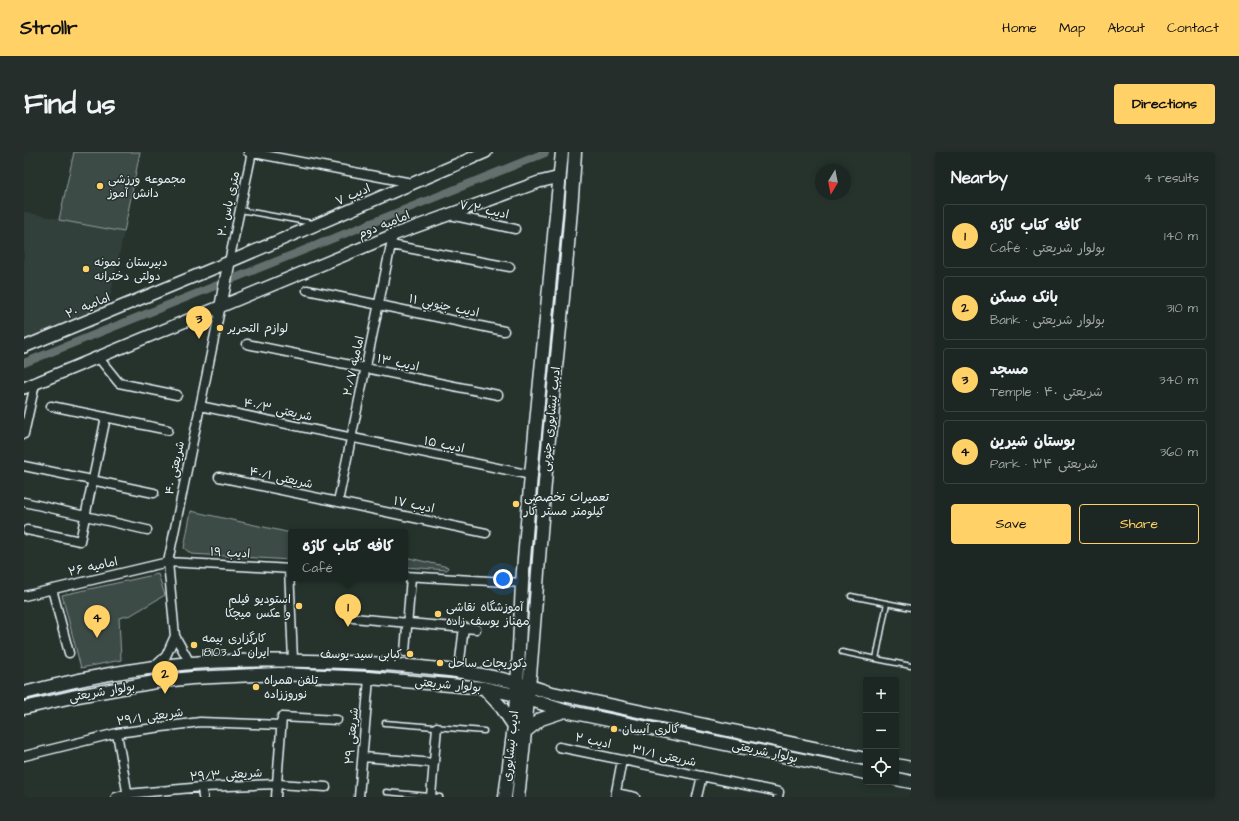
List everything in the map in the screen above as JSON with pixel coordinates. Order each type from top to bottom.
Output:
[{"type":"main road","name":"ادیب نیشابوری جنوبی","points":[[517,682],[522,583],[531,475],[562,152]]},
{"type":"main road","name":"ادیب نیشابوری جنوبی","points":[[529,699],[545,482],[572,203],[575,152]]},
{"type":"main road","name":"بولوار شریعتی","points":[[24,693],[104,676],[190,663],[293,660],[403,665],[488,676],[517,682],[548,692],[863,758]]},
{"type":"main road","name":"بولوار شریعتی","points":[[24,708],[113,689],[192,678],[279,674],[369,678],[484,688],[516,695],[565,711],[863,772]]},
{"type":"main road","name":"ادیب نیشابوری","points":[[505,797],[514,726],[517,682]]},
{"type":"main road","points":[[484,688],[502,708],[514,726]]},
{"type":"main road","name":"ادیب نیشابوری","points":[[518,797],[529,699]]},
{"type":"main road","points":[[526,732],[541,719],[565,711]]},
{"type":"main road","points":[[899,766],[911,768]]},
{"type":"main road","points":[[899,780],[911,782]]},
{"type":"street","points":[[251,152],[412,184]]},
{"type":"street","name":"۲۰ متری یاس","points":[[229,262],[251,152]]},
{"type":"street","name":"ادیب ۷","points":[[229,262],[486,152]]},
{"type":"street","name":"امامیه دوم","points":[[221,306],[392,240],[448,214],[539,182],[560,177]]},
{"type":"street","name":"ادیب ۷/۲","points":[[448,214],[515,229]]},
{"type":"street","points":[[392,240],[510,267]]},
{"type":"street","name":"امامیه ۲۰/۷","points":[[338,502],[392,240]]},
{"type":"street","points":[[24,388],[221,306],[229,262]]},
{"type":"street","name":"امامیه ۲۰","points":[[24,347],[229,262]]},
{"type":"street","name":"ادیب جنوبي ١١","points":[[307,290],[504,331]]},
{"type":"street","name":"شریعتی ۴۰","points":[[190,663],[175,636],[168,562],[221,306]]},
{"type":"street","name":"ادیب ۱۳","points":[[247,344],[498,395]]},
{"type":"street","points":[[98,357],[119,383],[177,395]]},
{"type":"street","points":[[24,434],[35,384]]},
{"type":"street","points":[[52,406],[168,430]]},
{"type":"street","name":"شریعتی ۴۰/۳","points":[[200,406],[351,437]]},
{"type":"street","points":[[27,530],[80,541],[106,417]]},
{"type":"street","name":"ادیب ۱۵","points":[[351,437],[531,475]]},
{"type":"street","points":[[24,466],[154,493]]},
{"type":"street","name":"شریعتی ۴۰/۱","points":[[219,477],[338,502]]},
{"type":"street","points":[[24,502],[147,530]]},
{"type":"street","name":"ادیب ۱۷","points":[[338,502],[486,532]]},
{"type":"street","name":"ادیب ۱۹","points":[[168,562],[288,569]]},
{"type":"street","name":"امامیه ۲۶","points":[[24,596],[168,562]]},
{"type":"street","points":[[405,652],[408,623],[408,576],[522,583]]},
{"type":"street","points":[[290,581],[293,660]]},
{"type":"street","points":[[52,589],[70,653]]},
{"type":"street","points":[[353,618],[476,629]]},
{"type":"street","points":[[460,660],[464,627]]},
{"type":"street","name":"شریعتی ۴۰","points":[[153,668],[166,656],[175,636]]},
{"type":"street","name":"شریعتی ۲۹","points":[[360,797],[369,678]]},
{"type":"street","name":"شریعتی ۲۹/۱","points":[[24,756],[117,733],[200,722],[337,720]]},
{"type":"street","points":[[276,797],[281,721]]},
{"type":"street","points":[[431,796],[437,727]]},
{"type":"street","points":[[117,733],[128,796]]},
{"type":"street","name":"ادیب ۲","points":[[559,746],[622,760]]},
{"type":"street","points":[[362,757],[434,763]]},
{"type":"street","points":[[622,760],[615,795],[635,797]]},
{"type":"street","name":"شریعتی ۳۱/۱","points":[[622,760],[702,776],[778,794]]},
{"type":"street","points":[[697,797],[702,776]]},
{"type":"street","name":"شریعتی ۲۹/۳","points":[[116,797],[202,787],[277,784],[326,787]]},
{"type":"street","points":[[202,787],[203,797]]},
{"type":"lane","points":[[240,210],[318,224]]},
{"type":"lane","points":[[851,596],[911,608]]},
{"type":"lane","points":[[876,659],[887,603]]},
{"type":"lane","points":[[842,652],[911,666]]},
{"type":"lane","points":[[385,723],[484,731]]},
{"type":"lane","points":[[386,792],[440,797]]},
{"type":"shaded area","name":"مجموعه ورزشی دانش آموز","points":[[74,152],[140,152],[124,232],[59,220]]},
{"type":"shaded area","points":[[24,212],[124,232],[108,306],[24,341]]},
{"type":"shaded area","points":[[191,511],[288,532],[288,560],[191,554],[184,548]]},
{"type":"shaded area","points":[[408,558],[448,567],[447,570],[408,567]]},
{"type":"shaded area","points":[[158,574],[165,595],[131,615],[119,618],[121,660],[81,668],[62,595]]},
{"type":"waterway","points":[[24,363],[545,153]]},
{"type":"place","name":"مجموعه ورزشی دانش آموز","points":[[100,186]]},
{"type":"place","name":"دبیرستان نمونه دولتی دخترانه","points":[[86,269]]},
{"type":"place","name":"لوازم التحریر","points":[[220,328]]},
{"type":"place","name":"مسجد","points":[[199,339]]},
{"type":"place","name":"تعمیرات تخصصی کیلومتر مستر کار","points":[[516,504]]},
{"type":"place","name":"استودیو فیلم و عکس میچکا","points":[[299,606]]},
{"type":"place","name":"آموزشگاه نقاشی مهناز یوسف زاده","points":[[438,614]]},
{"type":"place","name":"کافه کتاب کاژه","points":[[348,627]]},
{"type":"place","name":"بوستان شیرین","points":[[97,638]]},
{"type":"place","name":"کارگزاری بیمه ایران کد 18103","points":[[194,645]]},
{"type":"place","name":"کبابی سید یوسف","points":[[410,654]]},
{"type":"place","name":"دکوریجات ساحل","points":[[440,663]]},
{"type":"place","name":"تلفن همراه نوروززاده","points":[[256,687]]},
{"type":"place","name":"بانک مسکن","points":[[165,694]]},
{"type":"place","name":"گالری آيسان","points":[[614,729]]}]
